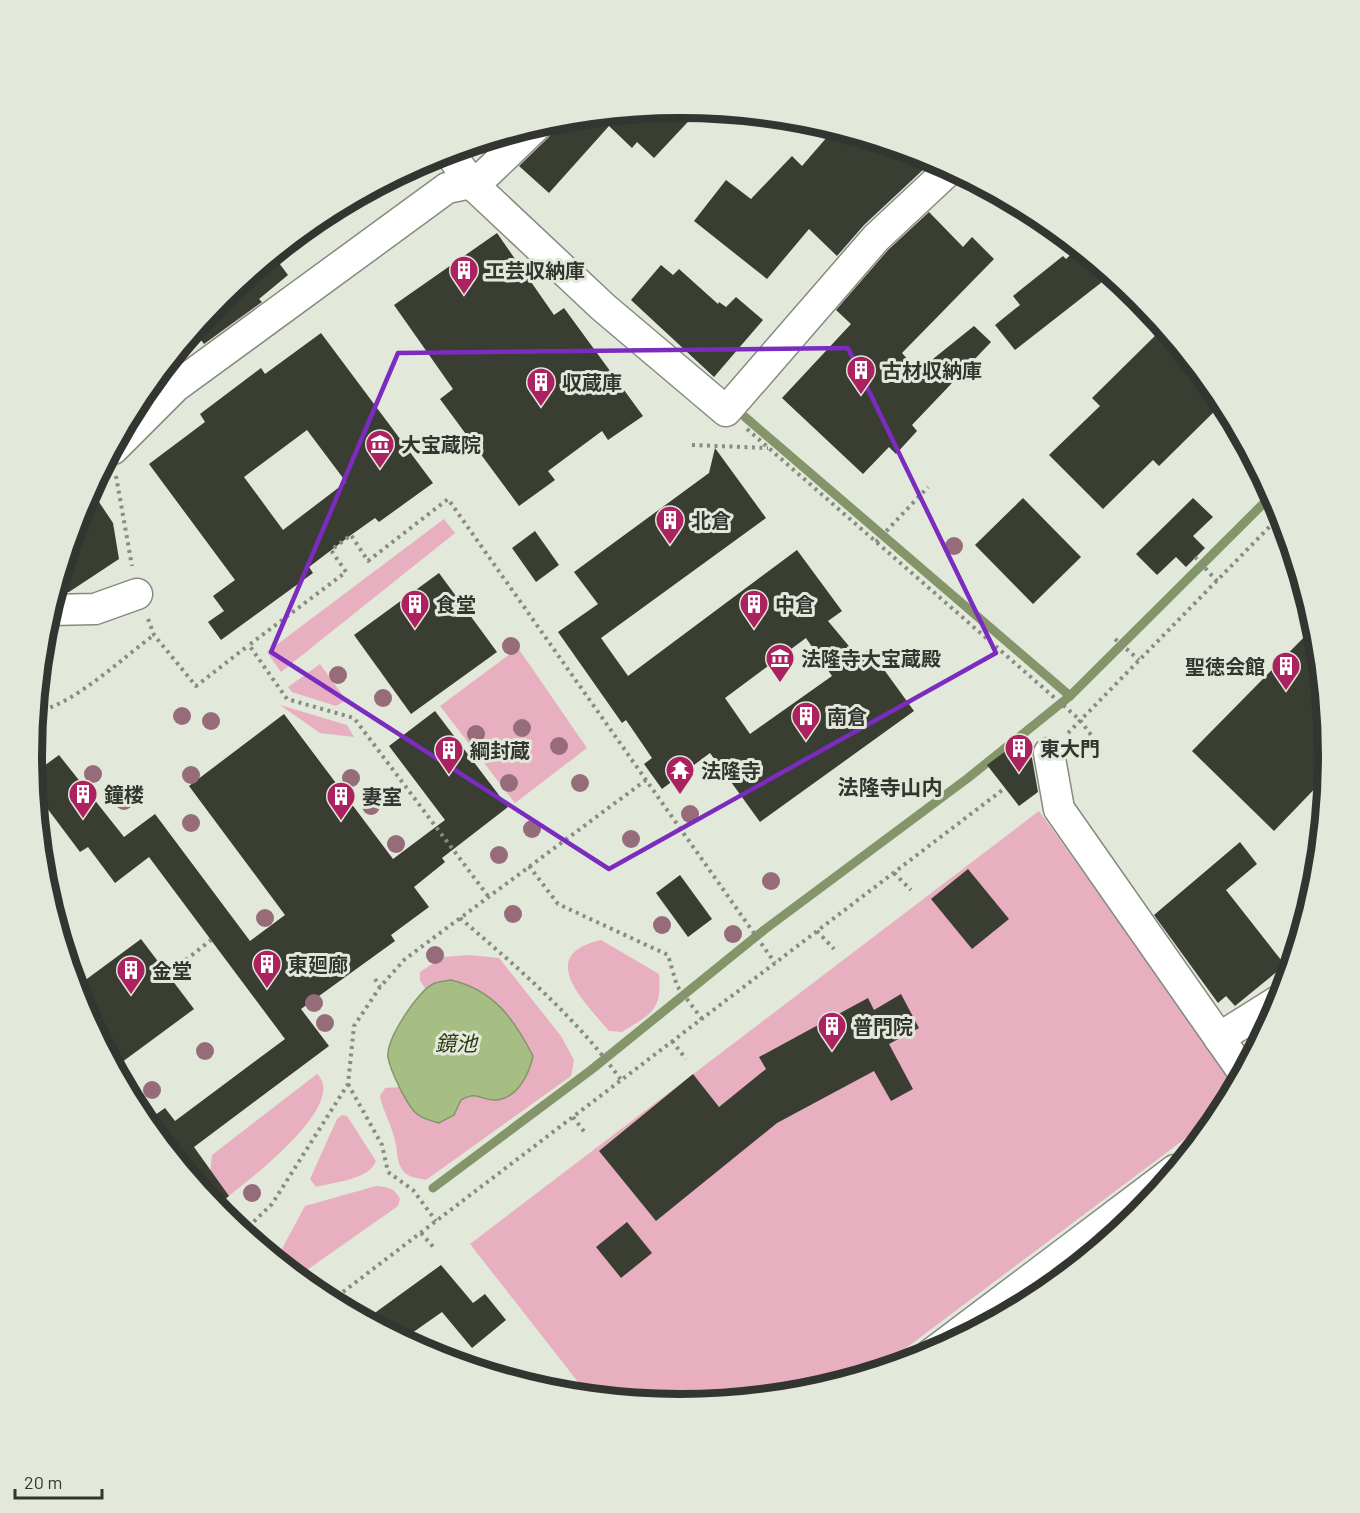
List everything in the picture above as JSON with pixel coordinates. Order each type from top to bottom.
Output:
[{"type":"street","points":[[131,431],[175,387],[447,188],[471,183],[486,174],[523,138]]},
{"type":"street","points":[[455,160],[471,183],[603,307],[726,411],[876,238],[943,176]]},
{"type":"street","points":[[59,610],[95,609],[137,594]]},
{"type":"street","points":[[1049,753],[1059,809],[1238,1065]]},
{"type":"street","points":[[1219,1038],[1266,1009]]},
{"type":"street","points":[[967,1327],[1147,1191]]},
{"type":"path","points":[[726,411],[877,540],[1080,720],[1094,739]]},
{"type":"path","points":[[692,446],[769,448]]},
{"type":"path","points":[[877,540],[928,487]]},
{"type":"path","points":[[488,896],[354,718],[287,699],[249,645],[346,572],[331,550],[351,535],[368,561],[448,498],[775,963]]},
{"type":"path","points":[[1080,720],[1273,523]]},
{"type":"path","points":[[1195,557],[1217,581]]},
{"type":"path","points":[[43,710],[78,692],[154,634]]},
{"type":"path","points":[[1116,641],[1139,660]]},
{"type":"path","points":[[249,1226],[272,1204],[297,1168],[348,1084],[354,1026],[380,987],[405,959],[646,780]]},
{"type":"path","points":[[339,1295],[1005,788]]},
{"type":"path","points":[[529,866],[558,904],[668,955],[677,986],[702,1019]]},
{"type":"path","points":[[894,873],[911,890]]},
{"type":"path","points":[[460,918],[526,975],[599,1049],[621,1080]]},
{"type":"path","points":[[817,931],[834,949]]},
{"type":"path","points":[[168,974],[211,940]]},
{"type":"path","points":[[375,979],[380,987]]},
{"type":"path","points":[[672,1041],[686,1059]]},
{"type":"path","points":[[348,1084],[382,1144],[388,1172],[413,1190],[436,1221]]},
{"type":"path","points":[[573,1117],[586,1134]]},
{"type":"path","points":[[421,1233],[435,1249]]},
{"type":"highlighted area","points":[[848,348],[996,653],[609,869],[271,652],[398,353]]},
{"type":"shaded area","points":[[444,519],[455,533],[281,672],[267,652]]},
{"type":"shaded area","points":[[518,648],[587,748],[515,803],[440,706]]},
{"type":"shaded area","points":[[320,664],[346,700],[336,706],[292,692],[288,687]]},
{"type":"shaded area","points":[[280,705],[347,725],[354,737],[320,733]]},
{"type":"shaded area","points":[[1039,811],[1231,1079],[1196,1130],[893,1358],[845,1373],[804,1382],[722,1393],[680,1394],[638,1393],[581,1386],[470,1244]]},
{"type":"shaded area","points":[[601,940],[659,974],[657,1004],[648,1015],[622,1032],[609,1031],[588,1006],[571,980],[568,967],[571,956],[581,947]]},
{"type":"shaded area","points":[[470,955],[499,958],[561,1036],[574,1060],[571,1076],[426,1180],[409,1176],[400,1165],[394,1135],[383,1108],[380,1096],[385,1088],[400,1087],[417,1114],[454,1115],[461,1100],[473,1094],[493,1100],[433,984],[426,990],[420,980],[420,972],[443,957]]},
{"type":"shaded area","points":[[317,1074],[323,1088],[319,1104],[308,1123],[271,1161],[222,1201],[209,1184],[212,1155]]},
{"type":"shaded area","points":[[342,1115],[347,1116],[376,1161],[372,1167],[359,1176],[316,1187],[310,1179],[337,1119]]},
{"type":"shaded area","points":[[376,1186],[393,1190],[400,1199],[398,1206],[304,1272],[280,1253],[305,1206]]},
{"type":"water","name":"鏡池","points":[[451,980],[479,991],[501,1008],[518,1030],[533,1056],[529,1070],[511,1095],[496,1100],[476,1096],[467,1097],[461,1100],[454,1115],[439,1123],[422,1117],[413,1110],[400,1087],[388,1057],[397,1028],[419,996],[433,984]]},
{"type":"building","points":[[691,119],[654,158],[637,142],[632,148],[609,126],[549,193],[519,166],[553,132],[597,124]]},
{"type":"building","points":[[828,136],[885,152],[925,168],[864,225],[837,256],[809,229],[767,279],[694,221],[726,180],[751,199],[792,156],[802,166]]},
{"type":"building","points":[[929,212],[963,247],[972,237],[994,259],[902,353],[918,371],[974,326],[991,342],[912,425],[917,431],[896,454],[889,447],[863,474],[782,398],[851,324],[836,310],[888,250]]},
{"type":"building","name":"収蔵庫","points":[[497,233],[554,315],[564,308],[643,416],[608,440],[602,431],[548,471],[555,480],[519,506],[440,399],[453,389],[394,305]]},
{"type":"building","points":[[1072,253],[1104,280],[1015,350],[995,325],[1020,305],[1013,296],[1063,256],[1066,259]]},
{"type":"building","points":[[278,262],[288,275],[259,299],[262,302],[204,344],[200,336],[229,305]]},
{"type":"building","points":[[661,265],[673,275],[679,269],[718,304],[719,302],[726,307],[736,297],[763,320],[714,377],[631,300]]},
{"type":"building","name":"大宝蔵院","points":[[321,333],[433,483],[379,522],[375,518],[351,535],[309,567],[313,573],[221,640],[208,622],[224,611],[213,596],[235,580],[149,464],[205,422],[200,414],[261,368],[265,374]],"holes":[[[307,430],[346,482],[283,530],[244,477]]]},
{"type":"building","points":[[1158,333],[1186,368],[1215,410],[1159,466],[1153,460],[1103,509],[1049,455],[1100,406],[1092,398]]},
{"type":"building","points":[[715,448],[766,518],[601,638],[628,676],[797,550],[842,611],[828,621],[858,657],[869,649],[914,711],[760,822],[710,753],[662,789],[644,764],[652,758],[626,720],[622,723],[558,632],[598,604],[574,572],[709,473]],"holes":[[[806,638],[832,676],[750,734],[725,698]]]},
{"type":"building","points":[[1023,498],[1081,557],[1033,604],[975,545]]},
{"type":"building","points":[[1193,498],[1213,517],[1193,536],[1205,548],[1186,567],[1176,557],[1157,575],[1136,554]]},
{"type":"building","points":[[97,499],[113,523],[119,559],[69,592],[64,592],[76,551]]},
{"type":"building","points":[[535,531],[559,565],[536,582],[512,548]]},
{"type":"building","name":"食堂","points":[[439,573],[497,652],[411,714],[354,635]]},
{"type":"building","name":"聖徳会館","points":[[1306,635],[1317,715],[1317,786],[1274,831],[1192,751]]},
{"type":"building","points":[[435,711],[508,807],[442,858],[445,862],[414,887],[429,907],[391,935],[395,941],[301,1009],[329,1046],[194,1147],[229,1196],[223,1201],[174,1145],[154,1116],[165,1108],[175,1121],[285,1039],[149,857],[115,883],[88,847],[80,852],[44,804],[42,767],[59,755],[124,837],[155,814],[250,941],[285,915],[189,786],[284,714],[393,859],[445,820],[389,746]]},
{"type":"building","name":"東大門","points":[[1019,741],[1032,758],[1038,792],[1019,806],[987,765]]},
{"type":"building","points":[[1240,842],[1257,864],[1226,890],[1284,963],[1282,968],[1235,1006],[1226,996],[1218,1003],[1154,915]]},
{"type":"building","points":[[968,869],[1009,919],[972,949],[931,899]]},
{"type":"building","points":[[680,875],[712,919],[688,937],[656,893]]},
{"type":"building","name":"金堂","points":[[141,939],[194,1009],[121,1063],[83,981]]},
{"type":"building","points":[[901,994],[919,1028],[889,1044],[913,1089],[891,1101],[874,1071],[777,1123],[656,1221],[599,1151],[693,1074],[719,1107],[766,1069],[759,1057],[868,998],[874,1010]]},
{"type":"building","points":[[627,1222],[652,1253],[621,1278],[596,1247]]},
{"type":"building","points":[[441,1265],[473,1303],[485,1294],[506,1320],[472,1348],[442,1312],[410,1334],[372,1315]]},
{"type":"waterway","points":[[745,417],[1070,696],[1265,502]]},
{"type":"waterway","points":[[433,1188],[591,1070],[764,930],[968,778],[1070,696]]},
{"type":"place","name":"工芸収納庫","points":[[464,296]]},
{"type":"place","name":"古材収納庫","points":[[861,396]]},
{"type":"place","name":"収蔵庫","points":[[541,408]]},
{"type":"place","name":"大宝蔵院","points":[[380,470]]},
{"type":"place","name":"北倉","points":[[670,546]]},
{"type":"place","name":"食堂","points":[[415,630]]},
{"type":"place","name":"中倉","points":[[754,630]]},
{"type":"place","name":"法隆寺大宝蔵殿","points":[[780,684]]},
{"type":"place","name":"聖徳会館","points":[[1286,692]]},
{"type":"place","name":"南倉","points":[[806,742]]},
{"type":"place","name":"東大門","points":[[1019,774]]},
{"type":"place","name":"綱封蔵","points":[[449,776]]},
{"type":"place","name":"法隆寺","points":[[680,796]]},
{"type":"place","name":"鐘楼","points":[[83,820]]},
{"type":"place","name":"妻室","points":[[341,822]]},
{"type":"place","name":"東廻廊","points":[[267,990]]},
{"type":"place","name":"金堂","points":[[131,996]]},
{"type":"place","name":"普門院","points":[[832,1052]]},
{"type":"district","name":"法隆寺山内","points":[[890,786]]}]
